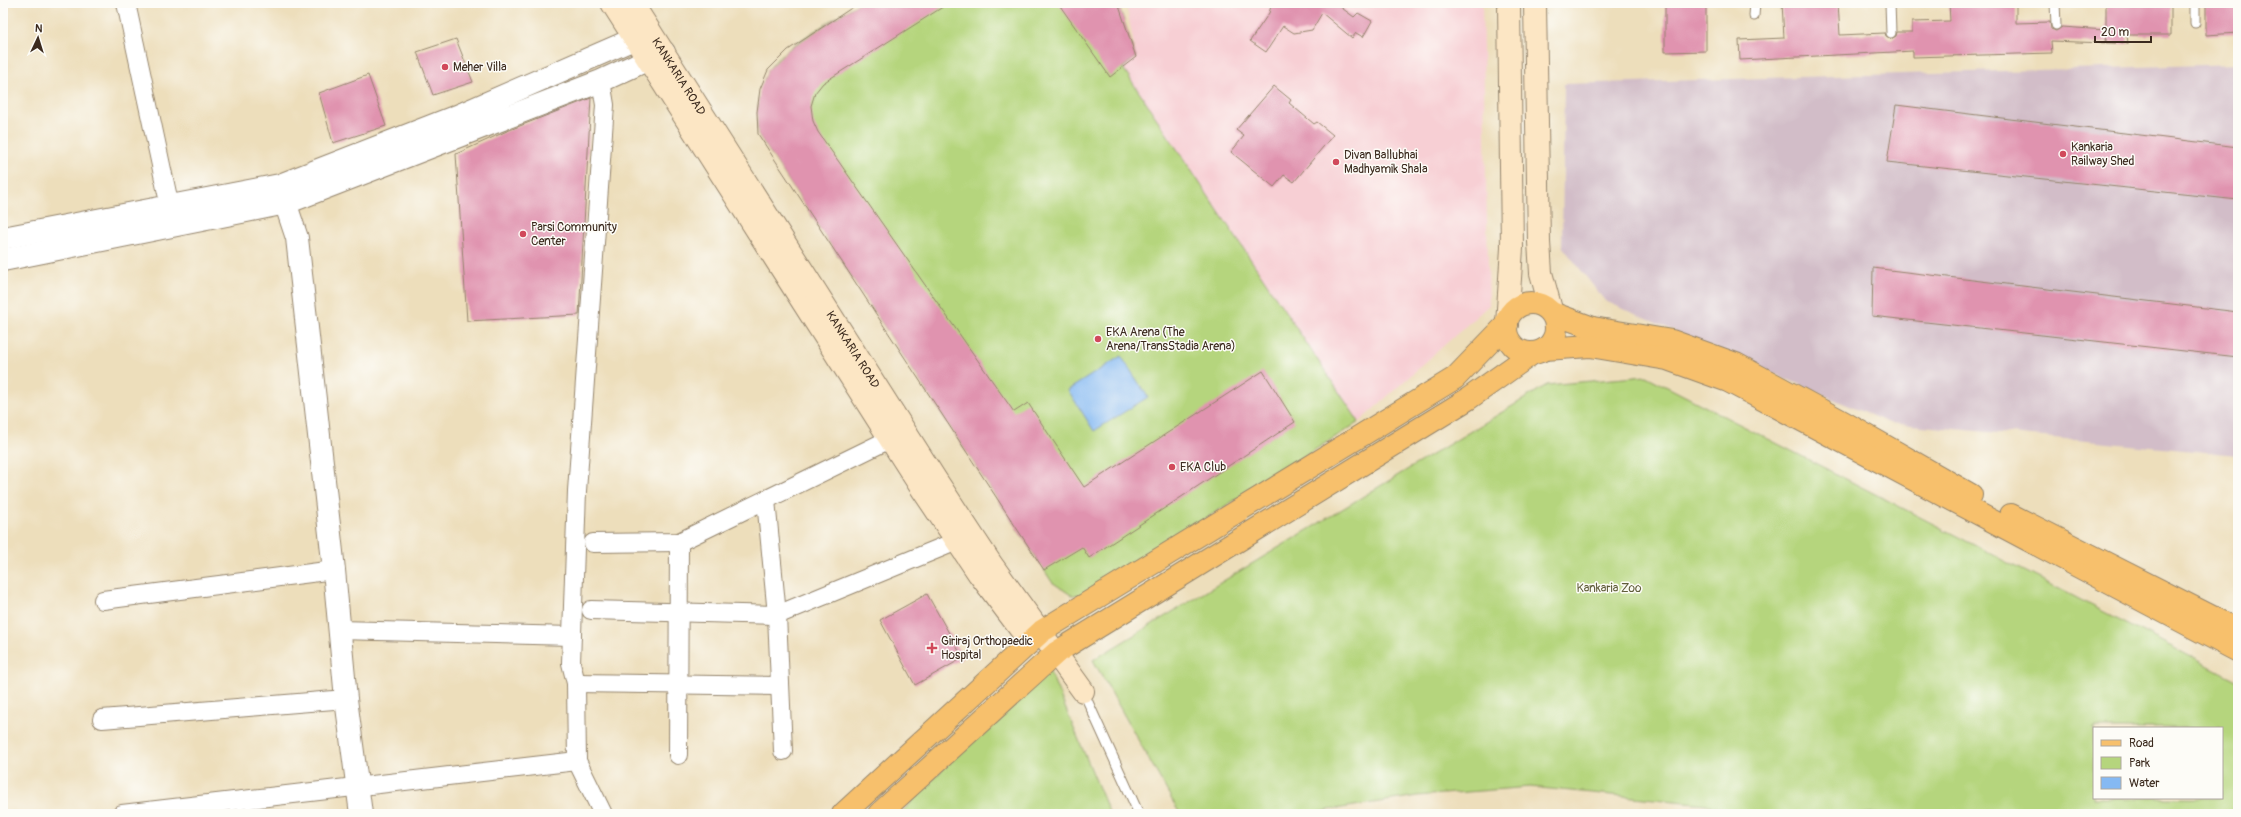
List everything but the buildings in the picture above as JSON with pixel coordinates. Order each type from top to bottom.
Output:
[{"type":"main road","points":[[612,3],[643,36],[890,439],[979,574],[1036,637]]},
{"type":"main road","name":"KANKARIA ROAD","points":[[632,3],[643,36]]},
{"type":"main road","points":[[1510,3],[1512,248],[1507,333],[1510,341],[1520,350],[1539,351],[1590,346],[1667,359],[1728,381],[1838,430],[2238,630]]},
{"type":"main road","points":[[879,814],[1051,657],[1468,399],[1551,343],[1555,335],[1555,321],[1541,273],[1539,242],[1535,3]]},
{"type":"main road","name":"KANKARIA ROAD","points":[[655,56],[992,565],[1036,637],[1051,657],[1084,691]]},
{"type":"main road","points":[[843,814],[1036,637],[1455,378],[1507,324],[1512,312],[1524,304],[1541,305],[1552,313],[1593,328],[1672,341],[1736,364],[1838,430],[2238,651]]},
{"type":"street","points":[[126,3],[170,207]]},
{"type":"street","points":[[3,238],[170,207],[283,194],[457,116],[643,36]]},
{"type":"street","points":[[3,260],[283,194],[601,80],[655,56]]},
{"type":"street","points":[[601,80],[605,105],[577,491],[571,663],[576,683],[578,761],[603,814]]},
{"type":"street","points":[[283,194],[297,238],[334,570],[346,699],[361,814]]},
{"type":"street","points":[[593,543],[679,542],[890,439]]},
{"type":"street","points":[[766,500],[777,615],[783,751]]},
{"type":"street","points":[[591,610],[777,615],[957,541]]},
{"type":"street","points":[[678,755],[679,542]]},
{"type":"street","points":[[104,600],[334,570]]},
{"type":"street","points":[[339,630],[572,636]]},
{"type":"street","points":[[576,683],[780,686]]},
{"type":"street","points":[[102,720],[346,699]]},
{"type":"street","points":[[122,814],[578,761]]},
{"type":"lane","points":[[1754,16],[1755,3]]},
{"type":"lane","points":[[1890,3],[1891,33]]},
{"type":"lane","points":[[2055,3],[2056,26]]},
{"type":"lane","points":[[2195,3],[2195,23]]},
{"type":"lane","points":[[1084,691],[1139,814]]},
{"type":"shaded area","name":"Divan Ballubhai Madhyamik Shala","points":[[1126,3],[1482,3],[1489,305],[1359,422],[1123,68],[1136,57]]},
{"type":"shaded area","points":[[2238,64],[2238,455],[1889,423],[1605,301],[1562,246],[1564,84]]},
{"type":"green space","name":"EKA Arena (The Arena/TransStadia Arena)","points":[[859,3],[1118,3],[1136,57],[1123,68],[1359,422],[1084,595],[1071,595],[1052,582],[758,134],[760,94],[764,79],[774,62],[809,34]]},
{"type":"green space","name":"Kankaria Zoo","points":[[1646,376],[2238,681],[2238,814],[1737,814],[1706,804],[1530,787],[1417,796],[1312,814],[1180,814],[1093,660],[1547,385]]},
{"type":"green space","points":[[1046,662],[1110,814],[900,814]]},
{"type":"water","points":[[1121,356],[1148,397],[1094,431],[1068,390]]},
{"type":"place","name":"Meher Villa","points":[[445,67]]},
{"type":"place","name":"Kankaria Railway Shed","points":[[2063,154]]},
{"type":"place","name":"Divan Ballubhai Madhyamik Shala","points":[[1336,162]]},
{"type":"place","name":"Parsi Community Center","points":[[523,234]]},
{"type":"place","name":"EKA Arena (The Arena/TransStadia Arena)","points":[[1098,339]]},
{"type":"place","name":"EKA Club","points":[[1172,467]]},
{"type":"place","name":"Giriraj Orthopaedic Hospital","points":[[932,648]]}]
